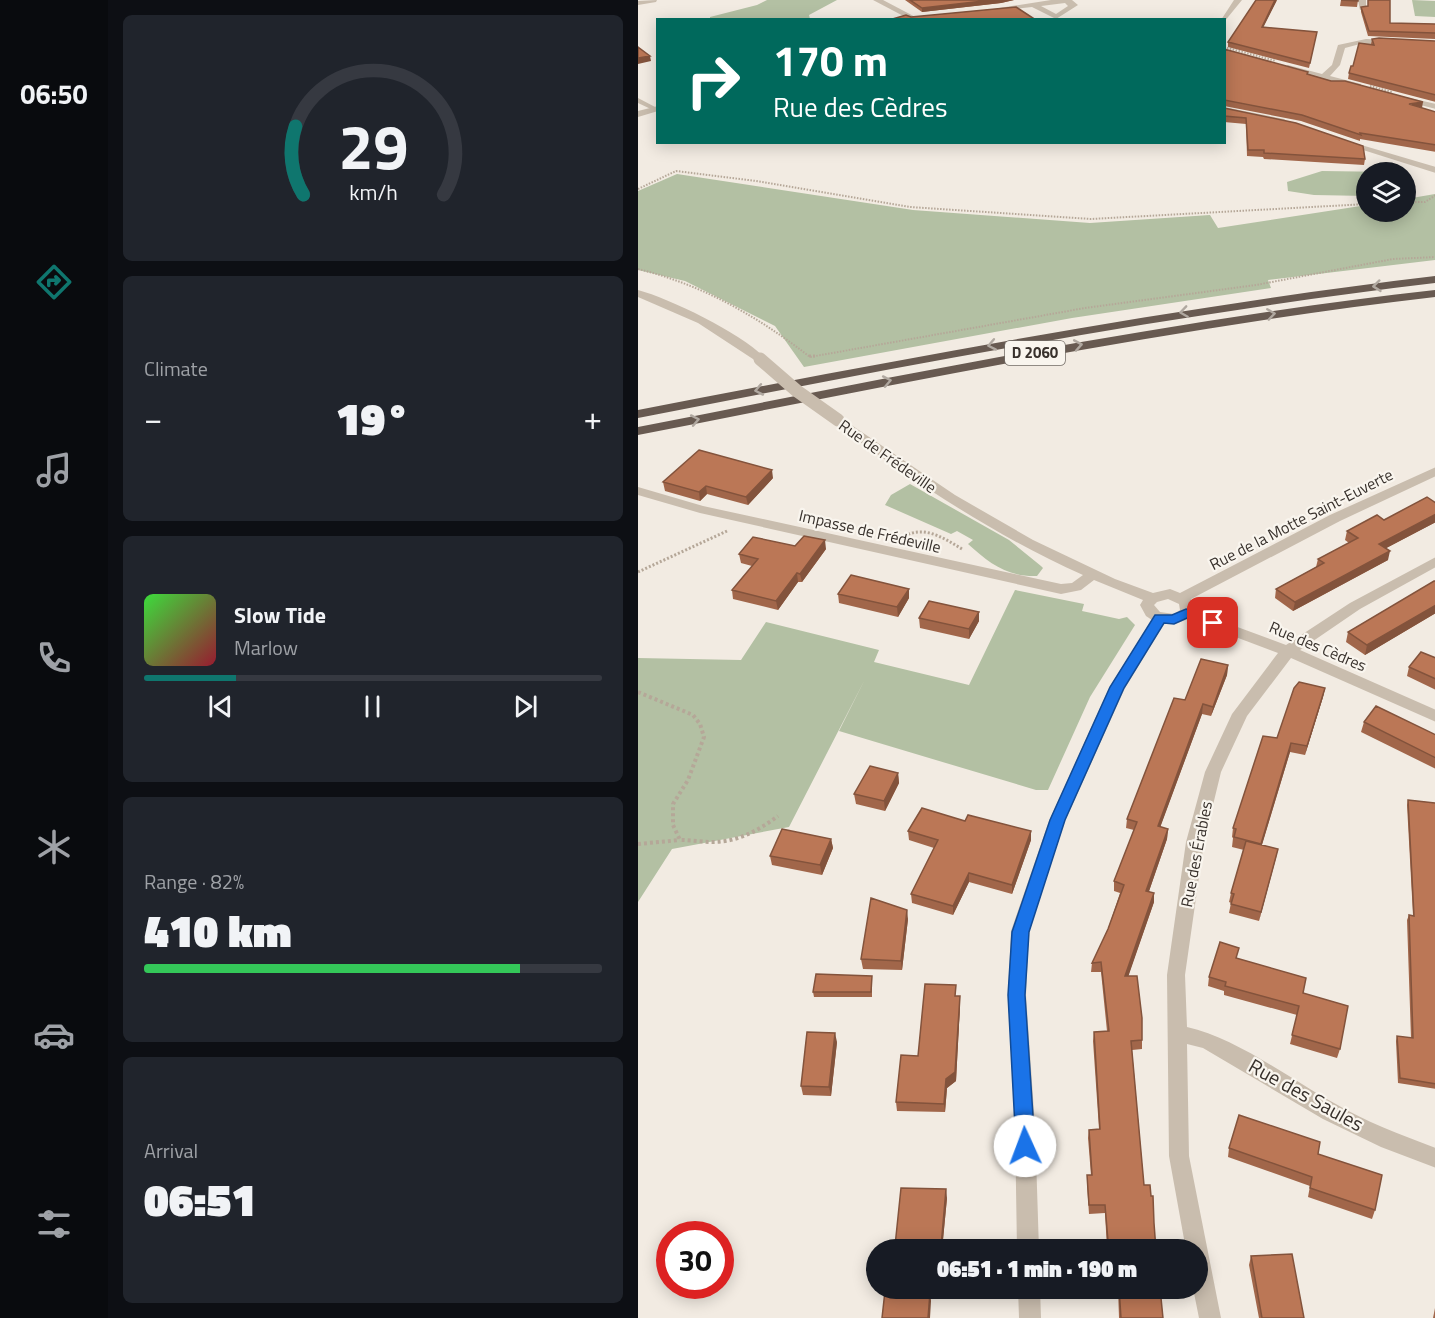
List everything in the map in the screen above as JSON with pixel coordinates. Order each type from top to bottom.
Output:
[{"type":"highway","name":"D 2060","points":[[638,414],[1134,320],[1436,279]]},
{"type":"highway","name":"D 2060","points":[[638,431],[1100,340],[1290,311],[1436,292]]},
{"type":"street","points":[[638,3],[653,0]]},
{"type":"street","points":[[876,0],[919,17]]},
{"type":"street","points":[[1225,18],[1238,0]]},
{"type":"street","points":[[988,10],[1066,1],[1074,5],[1056,17],[1034,5]]},
{"type":"street","points":[[1322,77],[1331,72],[1337,64],[1341,47],[1344,44],[1359,41],[1403,42]]},
{"type":"street","points":[[1281,64],[1370,89]]},
{"type":"street","points":[[1391,95],[1436,107]]},
{"type":"street","points":[[638,114],[656,109]]},
{"type":"street","points":[[1226,109],[1298,125]]},
{"type":"street","points":[[1332,137],[1404,162],[1436,170]]},
{"type":"street","name":"Rue de Frédeville","points":[[638,293],[690,314],[727,335],[760,359],[797,391],[900,467],[962,507],[1093,574],[1152,598]]},
{"type":"street","name":"Rue de la Motte Saint-Euverte","points":[[1184,605],[1335,518],[1436,471]]},
{"type":"street","name":"Impasse de Frédeville","points":[[638,491],[751,521],[1061,589],[1076,587],[1093,574]]},
{"type":"street","name":"Rue des Érables","points":[[1195,1239],[1179,1156],[1176,975],[1195,842],[1213,772],[1240,714],[1288,651],[1355,606],[1436,561]]},
{"type":"street","points":[[1163,593],[1184,605],[1174,619],[1160,618],[1148,609],[1149,601],[1163,593]]},
{"type":"street","name":"Rue des Cèdres","points":[[1184,605],[1436,717]]},
{"type":"street","points":[[1028,1239],[1025,1126],[1017,995],[1020,932],[1057,820],[1117,687],[1160,618]]},
{"type":"street","name":"Rue des Saules","points":[[1177,1033],[1207,1040],[1330,1112],[1388,1140],[1436,1158]]},
{"type":"street","points":[[1029,1299],[1030,1318]]},
{"type":"street","name":"Rue des Érables","points":[[1206,1299],[1210,1318]]},
{"type":"lane","points":[[638,100],[656,109]]},
{"type":"path","points":[[1226,48],[1281,64]]},
{"type":"path","points":[[638,189],[676,171],[756,181],[910,207],[1091,219],[1356,205]]},
{"type":"path","points":[[1416,202],[1425,202],[1436,195]]},
{"type":"path","points":[[638,269],[693,286],[760,320],[810,357],[1085,308],[1256,285],[1393,260],[1436,257]]},
{"type":"path","points":[[638,572],[751,521]]},
{"type":"path","points":[[638,692],[693,716],[700,724],[704,737],[688,780],[673,804],[673,825],[680,840]]},
{"type":"path","points":[[638,844],[680,840],[705,843],[731,842],[758,831],[778,816]]},
{"type":"green space","points":[[767,0],[837,0],[809,15],[810,18],[710,18]]},
{"type":"green space","points":[[1412,0],[1435,1],[1435,17],[1415,16]]},
{"type":"green space","points":[[1322,171],[1356,171],[1356,196],[1314,195],[1288,191],[1287,182]]},
{"type":"green space","points":[[677,174],[913,210],[1090,223],[1210,215],[1218,228],[1356,207],[1356,222],[1416,222],[1416,197],[1435,194],[1435,260],[1268,280],[1271,288],[1072,318],[804,367],[775,326],[685,281],[638,270],[638,191]]},
{"type":"green space","points":[[910,484],[1009,540],[1043,568],[1037,576],[1026,576],[999,568],[968,544],[973,540],[957,531],[951,534],[885,505],[891,495]]},
{"type":"green space","points":[[1015,590],[1084,604],[1082,611],[1119,619],[1127,617],[1135,625],[1090,697],[1048,790],[1036,790],[839,731],[864,681],[789,827],[672,849],[638,902],[638,658],[741,660],[766,622],[879,650],[874,662],[969,685]]},
{"type":"building","points":[[910,0],[992,0],[922,8]]},
{"type":"building","points":[[1256,0],[1275,0],[1262,27],[1317,32],[1310,63],[1228,42]]},
{"type":"building","points":[[1368,0],[1390,0],[1390,23],[1436,24],[1436,33],[1369,31],[1361,7],[1368,6]]},
{"type":"building","points":[[1016,7],[1033,18],[896,18],[906,15],[911,17]]},
{"type":"building","points":[[1372,39],[1436,41],[1436,95],[1349,73],[1359,43],[1374,45]]},
{"type":"building","points":[[638,47],[650,56],[638,58]]},
{"type":"building","points":[[1226,50],[1308,72],[1307,74],[1331,81],[1345,81],[1423,102],[1409,104],[1436,112],[1436,145],[1360,133],[1361,135],[1302,115],[1226,100]]},
{"type":"building","points":[[1226,108],[1296,123],[1363,146],[1365,159],[1248,150],[1246,118],[1226,116]]},
{"type":"building","points":[[699,450],[772,470],[746,497],[706,486],[699,492],[663,482]]},
{"type":"building","points":[[1427,497],[1436,503],[1436,514],[1379,544],[1390,551],[1295,602],[1276,589],[1324,563],[1318,559],[1358,538],[1347,531],[1377,515],[1384,520]]},
{"type":"building","points":[[804,536],[825,540],[800,574],[797,573],[776,601],[732,590],[758,559],[739,554],[753,537],[795,546]]},
{"type":"building","points":[[851,575],[909,589],[897,607],[838,594]]},
{"type":"building","points":[[1436,581],[1436,605],[1367,645],[1348,632]]},
{"type":"building","points":[[929,601],[979,612],[969,629],[919,618]]},
{"type":"building","points":[[1421,652],[1436,658],[1436,679],[1409,667]]},
{"type":"building","points":[[1201,659],[1228,665],[1213,707],[1203,704],[1158,826],[1168,829],[1146,891],[1154,893],[1125,976],[1137,976],[1142,1018],[1142,1040],[1131,1041],[1144,1185],[1150,1185],[1151,1196],[1153,1196],[1155,1239],[1108,1239],[1105,1205],[1089,1205],[1087,1175],[1092,1175],[1089,1130],[1100,1129],[1094,1032],[1109,1031],[1101,962],[1092,963],[1108,929],[1124,885],[1114,881],[1137,822],[1127,819],[1174,698],[1185,700]]},
{"type":"building","points":[[1299,682],[1325,688],[1307,746],[1291,743],[1261,844],[1234,837],[1236,829],[1233,828],[1263,736],[1277,738],[1294,688]]},
{"type":"building","points":[[1376,706],[1436,735],[1436,758],[1364,722]]},
{"type":"building","points":[[870,766],[898,773],[884,801],[854,794]]},
{"type":"building","points":[[1408,800],[1436,803],[1436,1084],[1400,1078],[1397,1036],[1413,1038],[1409,915],[1414,916]]},
{"type":"building","points":[[922,808],[965,821],[968,815],[1031,831],[1012,885],[969,873],[953,906],[911,894],[938,840],[908,831]]},
{"type":"building","points":[[782,829],[831,839],[820,865],[770,856]]},
{"type":"building","points":[[1246,841],[1278,849],[1261,912],[1231,904],[1234,894],[1231,893]]},
{"type":"building","points":[[871,898],[907,910],[901,961],[861,959]]},
{"type":"building","points":[[1220,942],[1239,948],[1236,958],[1306,978],[1303,993],[1348,1006],[1340,1049],[1292,1035],[1299,1006],[1225,986],[1226,982],[1209,977]]},
{"type":"building","points":[[816,974],[872,976],[871,992],[813,992]]},
{"type":"building","points":[[925,984],[956,985],[955,996],[960,996],[955,1072],[946,1079],[944,1104],[896,1102],[901,1055],[918,1056]]},
{"type":"building","points":[[807,1032],[835,1033],[829,1087],[801,1086]]},
{"type":"building","points":[[1239,1115],[1320,1142],[1318,1154],[1382,1175],[1375,1210],[1310,1188],[1312,1177],[1229,1148]]},
{"type":"building","points":[[901,1188],[946,1189],[942,1239],[896,1239]]},
{"type":"building","points":[[1292,1254],[1304,1318],[1262,1318],[1251,1256]]},
{"type":"building","points":[[884,1299],[930,1299],[928,1318],[882,1318]]},
{"type":"building","points":[[1120,1299],[1161,1299],[1163,1318],[1121,1318]]},
{"type":"route","points":[[1025,1146],[1017,995],[1020,932],[1057,820],[1117,687],[1160,618],[1168,620],[1180,618],[1186,613],[1213,623]]}]
